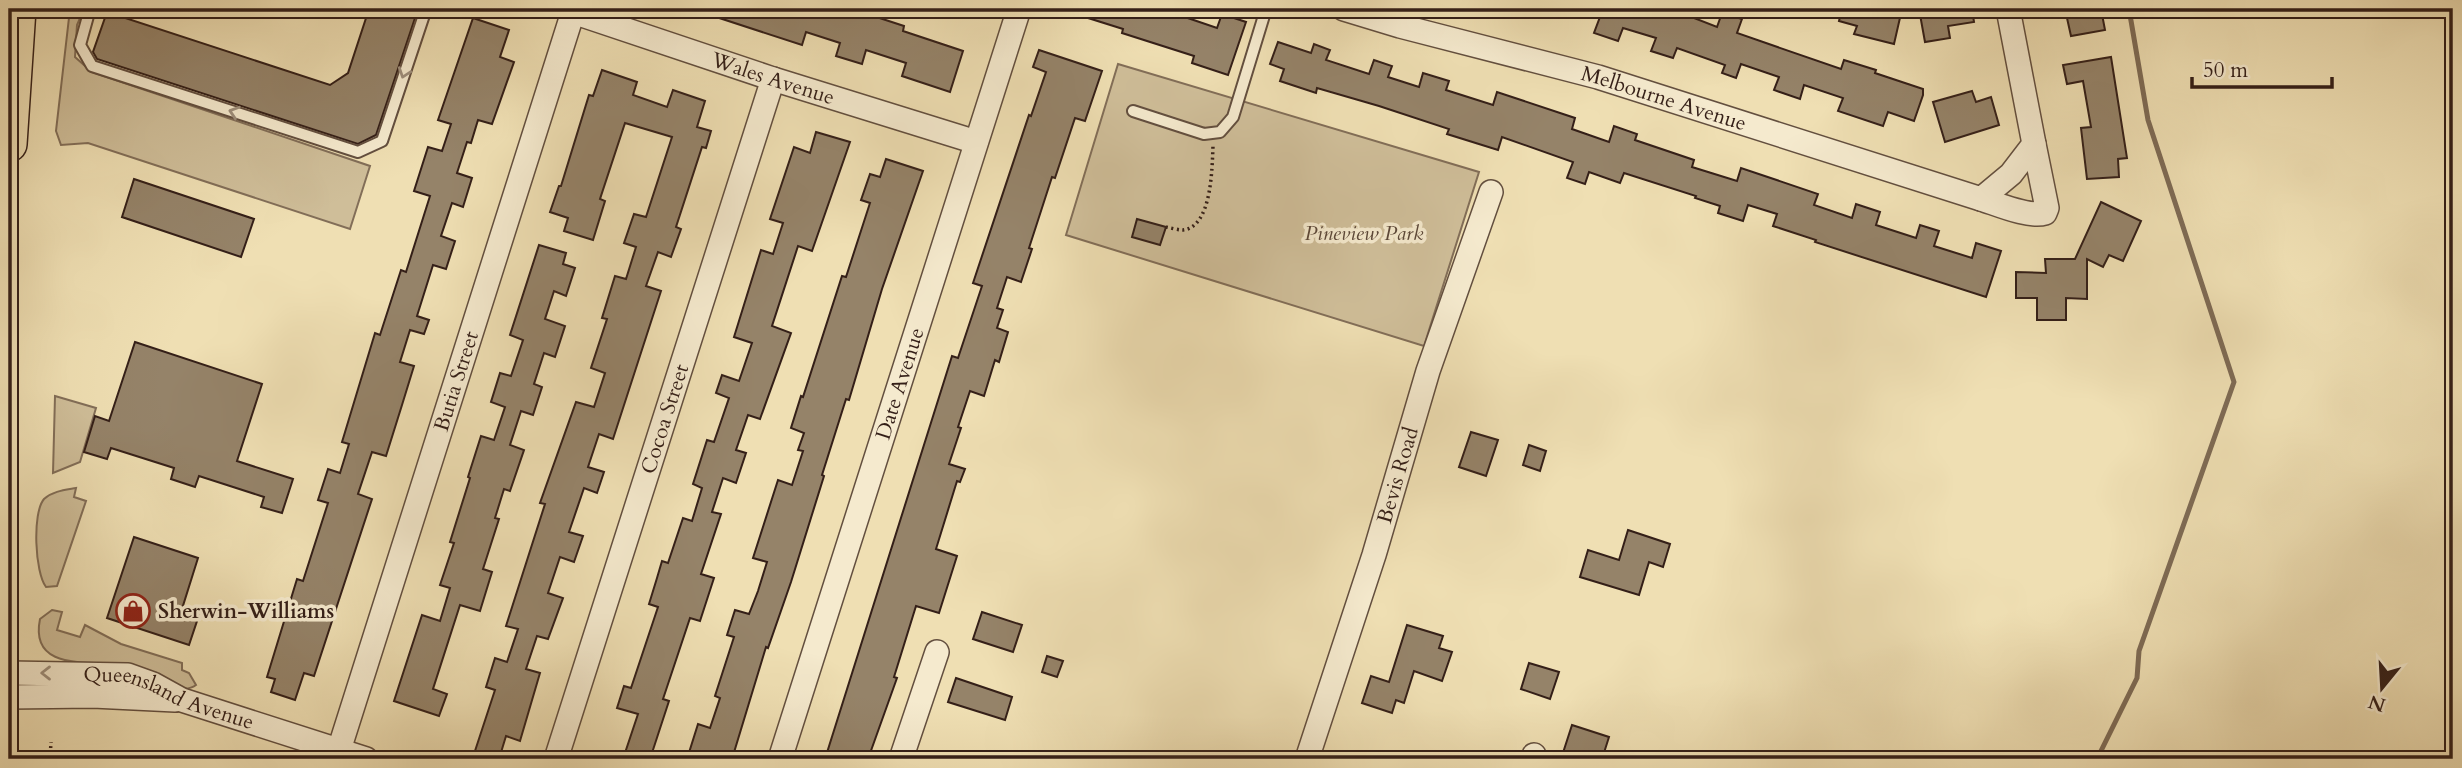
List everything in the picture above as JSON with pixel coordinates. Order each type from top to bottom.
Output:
[{"type":"main road","points":[[9,144],[18,9]]},
{"type":"street","name":"Date Avenue","points":[[780,759],[1019,9]]},
{"type":"street","name":"Melbourne Avenue","points":[[1344,9],[1598,77],[2039,215],[2045,213],[2047,208],[2034,144]]},
{"type":"street","points":[[1981,199],[2011,174],[2034,144],[2008,9]]},
{"type":"street","name":"Wales Avenue","points":[[573,12],[773,79],[976,142]]},
{"type":"street","name":"Butia Street","points":[[339,750],[573,12]]},
{"type":"street","name":"Cocoa Street","points":[[556,759],[773,79]]},
{"type":"street","name":"Bevis Road","points":[[1307,759],[1374,555],[1428,371],[1491,192]]},
{"type":"street","points":[[901,759],[937,652]]},
{"type":"street","name":"Queensland Avenue","points":[[9,673],[128,675],[153,684],[182,700],[366,759]]},
{"type":"street","points":[[9,697],[93,696],[182,700]]},
{"type":"lane","points":[[90,9],[80,45],[92,66],[358,152],[382,141],[426,9]]},
{"type":"lane","points":[[1133,111],[1204,134],[1220,132],[1233,117],[1266,9]]},
{"type":"path","points":[[1166,227],[1184,230],[1196,224],[1205,212],[1213,149],[1212,133]]},
{"type":"path","points":[[50,759],[51,742]]},
{"type":"green space","points":[[70,9],[84,9],[77,25],[75,57],[92,72],[370,166],[350,229],[88,143],[61,145],[56,131]]},
{"type":"green space","name":"Pineview Park","points":[[1118,64],[1479,172],[1424,346],[1066,235]]},
{"type":"green space","points":[[55,396],[96,408],[80,462],[53,473]]},
{"type":"green space","points":[[76,488],[74,497],[86,501],[57,586],[46,587],[37,557],[36,529],[40,506],[51,494]]},
{"type":"green space","points":[[52,610],[62,612],[57,630],[80,637],[85,625],[121,644],[182,663],[182,670],[189,673],[196,685],[189,688],[174,686],[145,670],[124,664],[89,663],[57,657],[45,650],[39,638],[40,619]]},
{"type":"building","points":[[369,9],[418,9],[376,135],[358,144],[97,59],[93,52],[107,12],[330,85],[348,73]]},
{"type":"building","points":[[702,9],[852,9],[904,26],[903,31],[963,51],[950,92],[902,76],[906,63],[866,50],[862,64],[836,56],[840,43],[806,32],[802,45],[701,12]]},
{"type":"building","points":[[1070,9],[1181,9],[1179,15],[1217,28],[1222,14],[1246,22],[1228,75],[1192,63],[1194,56],[1122,33],[1123,29],[1069,12]]},
{"type":"building","points":[[1603,9],[1671,9],[1717,27],[1722,13],[1742,19],[1737,33],[1841,69],[1844,60],[1876,70],[1875,73],[1923,89],[1923,95],[1914,121],[1888,112],[1883,126],[1838,111],[1843,98],[1804,85],[1800,99],[1774,90],[1779,77],[1741,64],[1736,78],[1722,73],[1725,65],[1677,48],[1673,58],[1651,51],[1656,38],[1623,28],[1618,41],[1594,33]]},
{"type":"building","points":[[1842,9],[1902,9],[1894,44],[1854,34],[1857,26],[1839,21]]},
{"type":"building","points":[[1919,9],[1972,9],[1974,22],[1948,26],[1950,38],[1925,42]]},
{"type":"building","points":[[2065,9],[2101,9],[2105,30],[2071,36]]},
{"type":"building","points":[[473,18],[509,30],[500,57],[514,62],[492,124],[478,120],[471,143],[467,142],[457,173],[472,178],[463,207],[452,203],[441,236],[455,241],[446,269],[433,265],[417,316],[429,320],[424,334],[410,330],[400,362],[414,366],[402,405],[386,456],[372,452],[358,494],[372,499],[314,676],[304,673],[295,700],[271,692],[275,679],[267,677],[297,579],[303,581],[328,503],[318,500],[328,469],[340,473],[349,444],[342,442],[375,333],[380,335],[401,270],[406,272],[430,196],[414,191],[428,147],[442,151],[451,124],[438,120]]},
{"type":"building","points":[[1278,42],[1311,53],[1314,44],[1330,50],[1326,60],[1369,74],[1374,60],[1392,66],[1388,77],[1419,87],[1423,73],[1449,81],[1446,90],[1493,105],[1497,92],[1575,118],[1572,129],[1609,142],[1614,126],[1637,134],[1635,140],[1694,160],[1692,167],[1737,181],[1741,168],[1818,194],[1814,205],[1852,218],[1856,204],[1880,212],[1876,225],[1916,238],[1920,225],[1939,231],[1934,246],[1972,258],[1976,243],[2001,251],[1986,297],[1773,226],[1777,214],[1748,205],[1743,221],[1718,213],[1720,206],[1695,198],[1696,196],[1624,173],[1620,183],[1589,172],[1585,184],[1567,178],[1573,162],[1502,137],[1498,150],[1447,134],[1449,129],[1379,106],[1317,88],[1316,93],[1280,81],[1284,69],[1270,64]]},
{"type":"building","points":[[1039,50],[1102,71],[1085,121],[1075,118],[1055,178],[1052,177],[1021,282],[1007,277],[997,308],[1003,310],[997,328],[1008,332],[999,362],[995,360],[984,396],[970,391],[958,427],[961,428],[949,464],[965,469],[960,482],[957,481],[936,549],[957,556],[939,613],[916,606],[894,677],[897,678],[868,759],[825,759],[952,356],[958,358],[982,286],[973,283],[1046,72],[1033,67]]},
{"type":"building","points":[[2111,57],[2127,158],[2118,159],[2119,177],[2087,179],[2081,128],[2091,127],[2083,81],[2067,84],[2063,65]]},
{"type":"building","points":[[602,70],[637,82],[633,95],[667,107],[673,90],[705,101],[697,127],[711,131],[706,148],[702,147],[676,227],[681,229],[671,257],[658,252],[646,286],[661,291],[613,439],[599,434],[588,467],[604,472],[597,493],[584,488],[569,532],[583,536],[574,562],[560,557],[548,593],[563,598],[548,639],[537,636],[526,669],[540,673],[520,741],[506,736],[499,759],[492,759],[474,754],[495,690],[486,687],[495,658],[507,662],[518,629],[506,626],[545,504],[540,503],[576,402],[594,407],[605,373],[591,368],[607,319],[602,318],[615,276],[626,279],[636,247],[624,243],[634,214],[646,217],[672,137],[625,123],[600,199],[605,201],[593,240],[564,231],[568,218],[550,212],[561,186],[589,95],[593,96]]},
{"type":"building","points":[[1972,91],[1976,102],[1991,97],[1999,125],[1945,142],[1933,102]]},
{"type":"building","points":[[816,132],[850,142],[812,251],[798,246],[772,326],[791,333],[760,419],[748,415],[736,450],[746,453],[736,483],[723,478],[712,512],[721,514],[701,574],[714,578],[700,621],[690,618],[663,699],[669,701],[650,759],[623,759],[638,714],[617,708],[624,686],[631,688],[658,607],[649,604],[662,561],[668,563],[683,518],[692,521],[702,488],[693,484],[707,440],[714,442],[729,398],[716,393],[722,375],[739,381],[752,343],[734,337],[761,250],[773,254],[783,223],[770,219],[794,147],[810,153]]},
{"type":"building","points":[[886,159],[923,171],[882,289],[849,400],[846,399],[791,582],[768,648],[766,647],[732,759],[687,759],[698,724],[710,728],[720,698],[715,696],[734,637],[727,635],[735,610],[749,614],[758,591],[767,562],[753,558],[778,480],[792,485],[803,451],[798,450],[804,433],[791,428],[842,276],[846,277],[870,203],[861,200],[870,174],[880,177]]},
{"type":"building","points":[[134,179],[254,219],[241,257],[122,217]]},
{"type":"building","points":[[2101,202],[2141,221],[2123,261],[2109,255],[2103,267],[2087,259],[2087,299],[2066,298],[2066,320],[2037,320],[2037,298],[2016,298],[2016,272],[2046,273],[2045,259],[2075,259]]},
{"type":"building","points":[[1137,219],[1166,227],[1160,245],[1132,237]]},
{"type":"building","points":[[539,245],[566,253],[563,264],[575,268],[566,296],[554,291],[545,319],[565,326],[555,357],[544,353],[534,384],[542,387],[533,415],[521,411],[510,445],[524,450],[510,491],[504,489],[495,518],[499,519],[483,569],[492,572],[480,611],[460,605],[433,689],[447,694],[439,716],[394,701],[422,615],[440,621],[450,588],[440,585],[454,543],[450,542],[481,436],[494,440],[505,407],[491,402],[500,373],[511,376],[523,340],[510,335]]},
{"type":"building","points":[[135,342],[262,384],[237,461],[293,479],[282,513],[261,507],[264,497],[199,476],[195,487],[171,479],[174,468],[111,448],[107,459],[84,452],[95,416],[109,421]]},
{"type":"building","points":[[1471,432],[1498,440],[1486,476],[1459,467]]},
{"type":"building","points":[[1529,445],[1546,451],[1540,471],[1523,465]]},
{"type":"building","points":[[1628,530],[1670,544],[1663,567],[1649,562],[1639,595],[1580,577],[1588,550],[1619,560]]},
{"type":"building","points":[[134,537],[198,558],[182,609],[199,615],[189,645],[107,618]]},
{"type":"building","points":[[982,612],[1022,625],[1013,652],[973,639]]},
{"type":"building","points":[[1407,625],[1443,636],[1439,648],[1452,652],[1442,681],[1414,671],[1404,703],[1396,700],[1392,713],[1362,703],[1371,676],[1389,682]]},
{"type":"building","points":[[1047,656],[1063,661],[1057,677],[1042,672]]},
{"type":"building","points":[[1529,663],[1559,672],[1550,699],[1521,689]]},
{"type":"building","points":[[956,678],[1012,697],[1005,720],[948,702]]},
{"type":"building","points":[[1572,725],[1609,737],[1602,759],[1561,759]]},
{"type":"waterway","points":[[2097,759],[2137,678],[2139,651],[2234,382],[2148,120],[2129,9]]},
{"type":"place","name":"Sherwin-Williams","points":[[133,611]]}]
